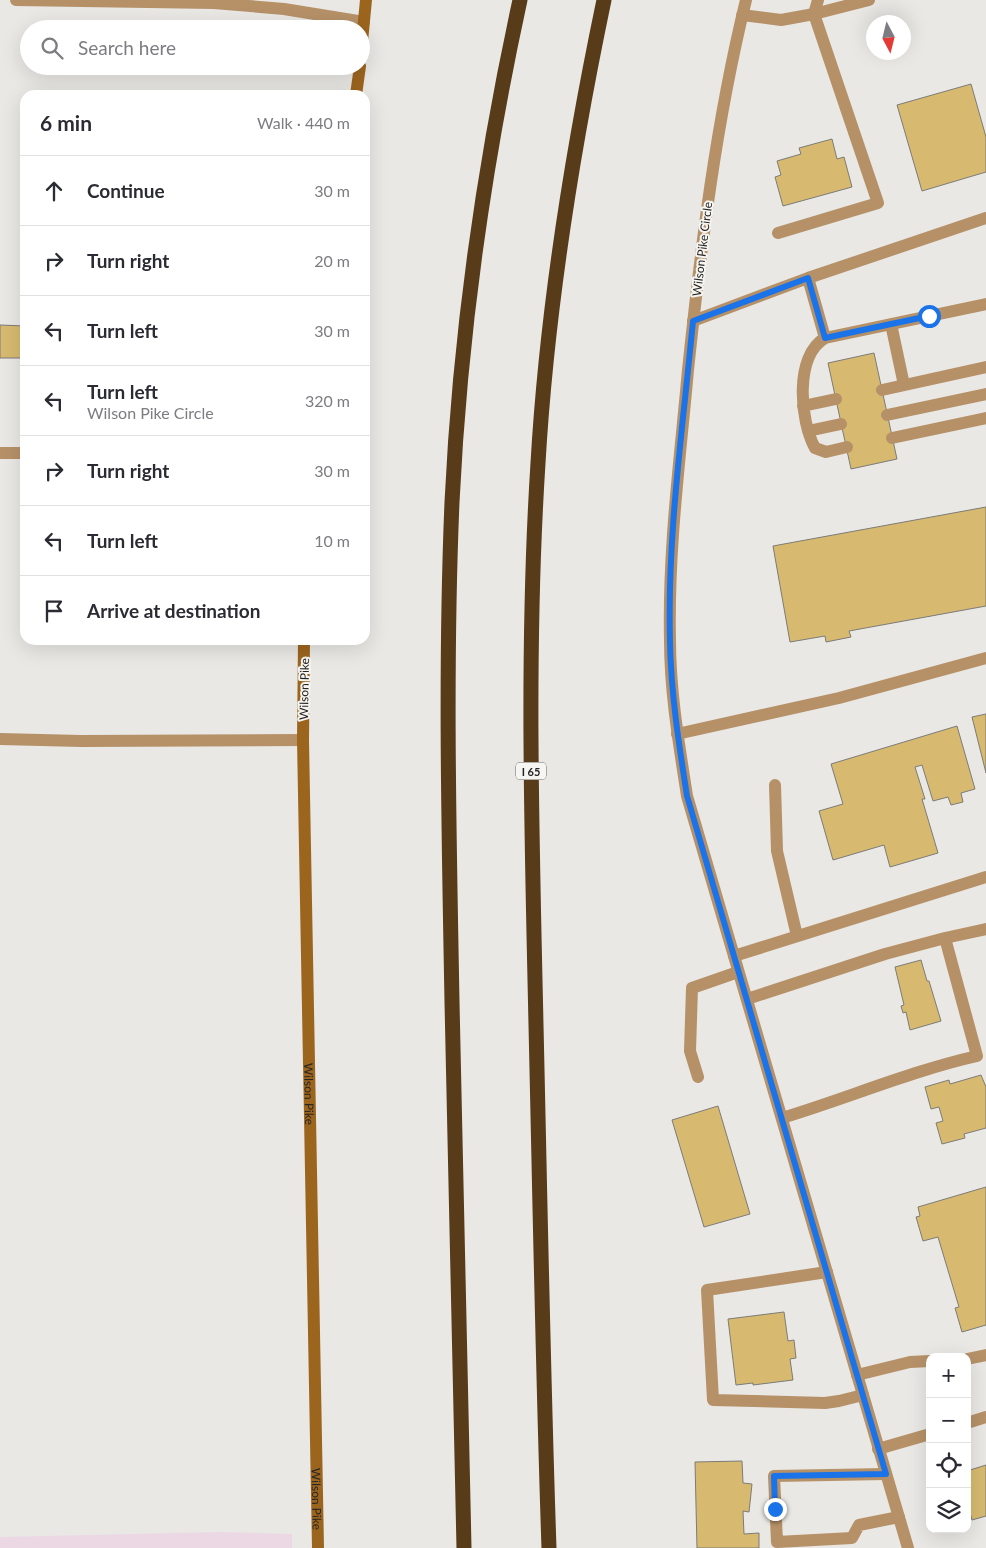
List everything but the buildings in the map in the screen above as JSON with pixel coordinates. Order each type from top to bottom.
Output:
[{"type":"highway","points":[[464,1548],[448,769],[448,634],[452,518],[461,387],[479,228],[493,139],[520,0]]},
{"type":"highway","name":"I 65","points":[[549,1548],[531,759],[531,614],[538,461],[554,294],[574,159],[604,0]]},
{"type":"main road","points":[[364,20],[366,0]]},
{"type":"main road","points":[[357,90],[359,75]]},
{"type":"main road","name":"Wilson Pike","points":[[304,645],[303,740],[318,1548]]},
{"type":"street","points":[[16,0],[214,4],[284,9],[352,20]]},
{"type":"street","name":"Wilson Pike Circle","points":[[746,0],[722,116],[702,241],[693,321],[672,539],[670,582],[671,677],[677,734],[687,796],[908,1548]]},
{"type":"street","points":[[778,233],[878,203],[814,14],[818,0]]},
{"type":"street","points":[[742,15],[781,20],[814,14],[868,0]]},
{"type":"street","points":[[693,321],[808,278],[986,218]]},
{"type":"street","points":[[808,278],[825,338]]},
{"type":"street","points":[[847,447],[826,452],[820,451],[815,448],[808,431],[803,406],[803,384],[805,369],[815,346],[825,338],[986,304]]},
{"type":"street","points":[[891,324],[904,385]]},
{"type":"street","points":[[882,390],[986,368]]},
{"type":"street","points":[[887,414],[986,394]]},
{"type":"street","points":[[803,406],[836,399]]},
{"type":"street","points":[[892,438],[986,418]]},
{"type":"street","points":[[808,431],[841,424]]},
{"type":"street","points":[[0,453],[20,453]]},
{"type":"street","points":[[677,734],[839,698],[986,658]]},
{"type":"street","points":[[0,739],[120,741],[303,740]]},
{"type":"street","points":[[775,785],[777,851],[797,936]]},
{"type":"street","points":[[734,956],[986,877]]},
{"type":"street","points":[[747,999],[885,954],[986,929]]},
{"type":"street","points":[[782,1118],[943,1064],[982,1056],[945,938]]},
{"type":"street","points":[[698,1077],[690,1051],[692,988],[738,972]]},
{"type":"street","points":[[827,1272],[707,1290],[713,1400],[825,1403],[863,1394]]},
{"type":"street","points":[[971,1358],[986,1354]]},
{"type":"street","points":[[857,1375],[910,1362],[926,1361]]},
{"type":"street","points":[[971,1422],[986,1417]]},
{"type":"street","points":[[878,1449],[926,1435]]},
{"type":"street","points":[[886,1474],[774,1476],[776,1542],[852,1538],[859,1525],[899,1517]]},
{"type":"shaded area","points":[[222,1532],[292,1534],[292,1548],[0,1548],[0,1537]]},
{"type":"route","points":[[775,1509],[774,1476],[886,1474],[687,796],[674,712],[671,677],[670,582],[672,539],[693,321],[808,278],[825,338],[929,316]]}]
